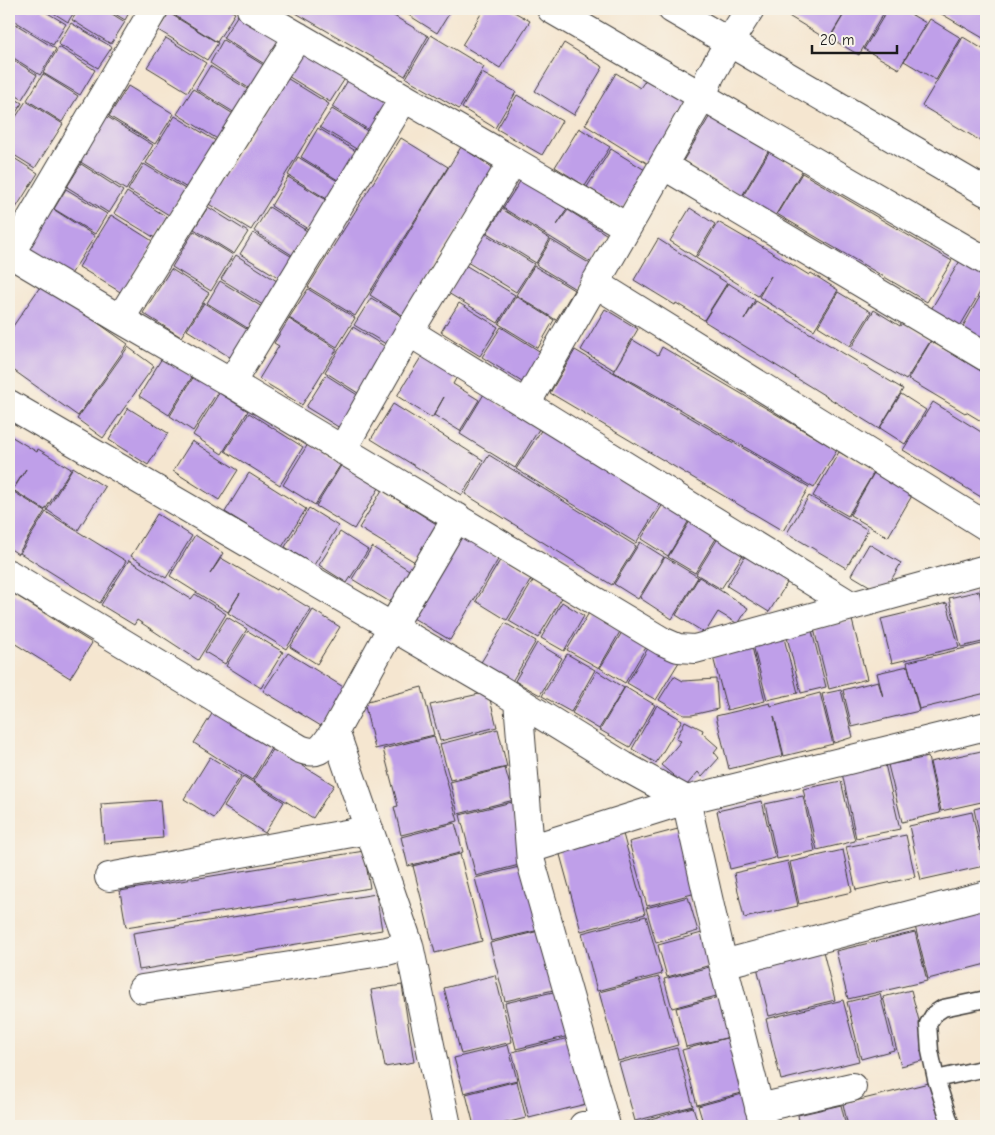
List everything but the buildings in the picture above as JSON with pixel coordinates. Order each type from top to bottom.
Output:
[{"type":"street","points":[[154,9],[9,254],[232,383],[662,642],[678,648],[694,649],[986,569]]},
{"type":"street","points":[[251,9],[627,227]]},
{"type":"street","points":[[550,9],[706,87],[986,261]]},
{"type":"street","points":[[672,9],[728,45],[986,192]]},
{"type":"street","points":[[526,404],[750,9]]},
{"type":"street","points":[[120,319],[298,36]]},
{"type":"street","points":[[232,383],[404,98]]},
{"type":"street","points":[[342,450],[409,332],[513,161]]},
{"type":"street","points":[[663,165],[986,357]]},
{"type":"street","points":[[596,283],[986,526]]},
{"type":"street","points":[[409,332],[852,606]]},
{"type":"street","points":[[9,404],[518,701],[624,766],[686,800],[722,964],[762,1117],[852,1087]]},
{"type":"street","points":[[9,574],[230,708],[311,753],[320,750],[335,731],[392,627],[457,518]]},
{"type":"street","points":[[518,701],[531,862],[598,1125]]},
{"type":"street","points":[[530,849],[686,800],[986,726]]},
{"type":"street","points":[[335,731],[409,944],[447,1126]]},
{"type":"street","points":[[109,877],[368,830]]},
{"type":"street","points":[[722,964],[986,894]]},
{"type":"street","points":[[142,989],[387,951],[409,944]]},
{"type":"lane","points":[[951,1126],[936,1078],[928,1037],[928,1024],[934,1014],[943,1008],[986,999]]},
{"type":"lane","points":[[936,1078],[986,1068]]}]
